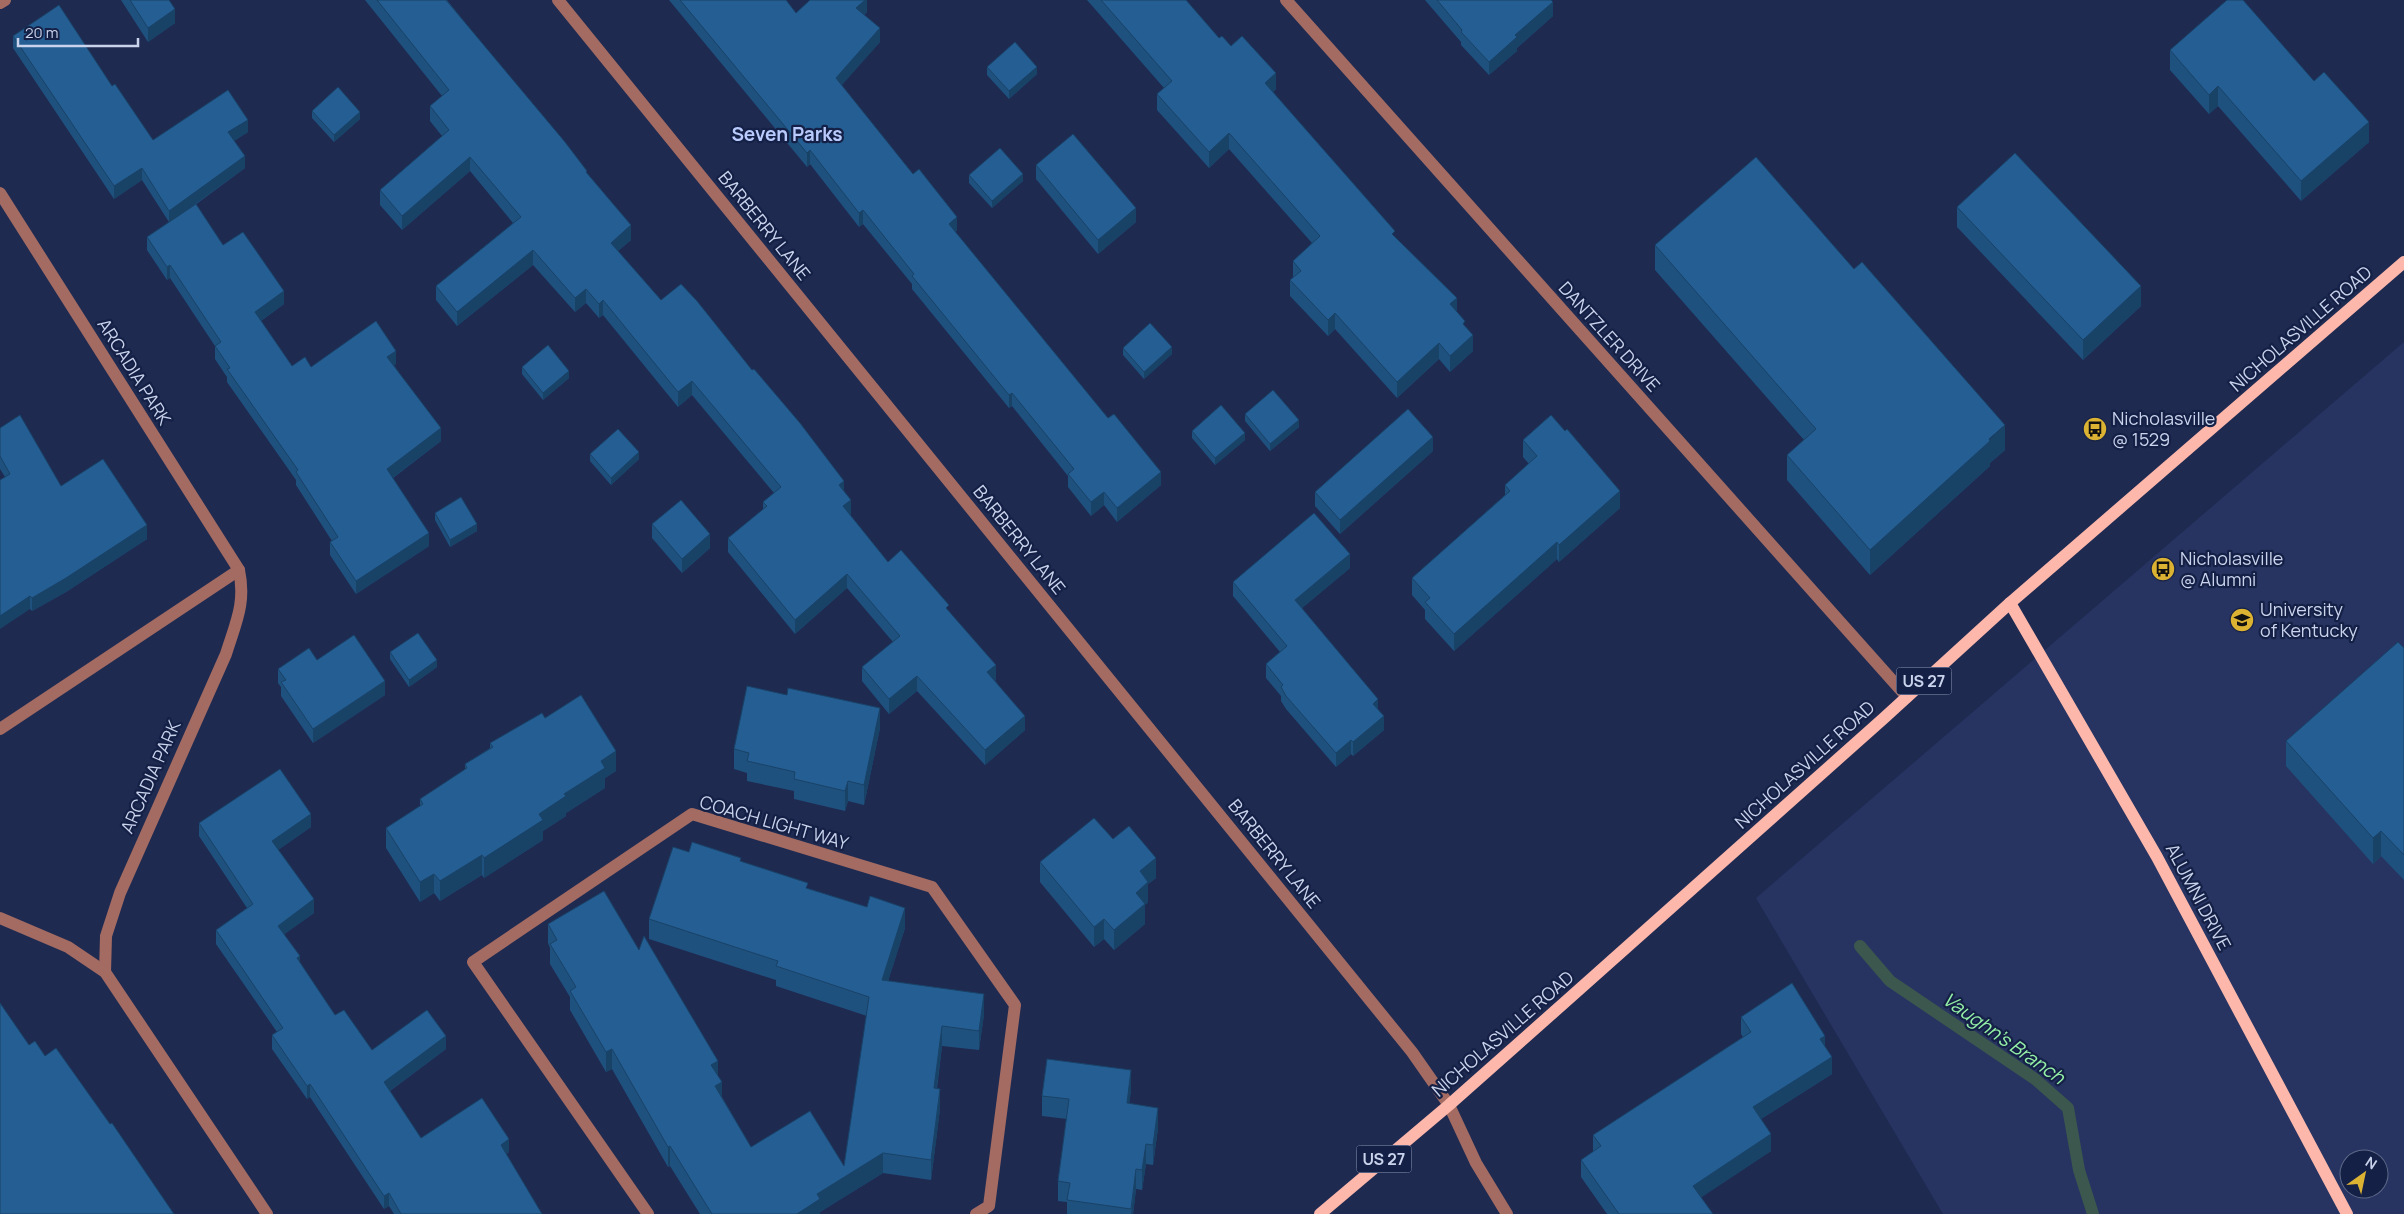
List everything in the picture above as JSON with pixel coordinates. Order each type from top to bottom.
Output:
[{"type":"main road","name":"NICHOLASVILLE ROAD","points":[[1320,1214],[1448,1105],[1907,698],[2010,603],[2404,262]]},
{"type":"main road","name":"ALUMNI DRIVE","points":[[2010,603],[2158,857],[2347,1214]]},
{"type":"street","points":[[0,3],[5,0]]},
{"type":"street","name":"BARBERRY LANE","points":[[558,0],[1412,1052],[1448,1105],[1476,1163],[1507,1214]]},
{"type":"street","name":"DANTZLER DRIVE","points":[[1286,0],[1907,698]]},
{"type":"street","name":"ARCADIA PARK","points":[[0,193],[238,570],[243,590],[239,615],[226,654],[120,893],[106,936],[105,972]]},
{"type":"street","points":[[0,729],[238,570]]},
{"type":"street","name":"COACH LIGHT WAY","points":[[648,1214],[473,962],[692,814],[932,888],[1010,997],[1015,1005],[989,1206],[976,1214]]},
{"type":"street","points":[[0,918],[68,947],[105,972],[267,1214]]},
{"type":"shaded area","name":"University of Kentucky","points":[[2404,342],[2404,1214],[1943,1214],[1756,898]]},
{"type":"building","points":[[130,0],[169,0],[175,9],[148,28]]},
{"type":"building","points":[[377,0],[446,0],[565,142],[586,172],[631,225],[611,243],[661,300],[681,284],[697,301],[752,370],[754,369],[800,423],[844,481],[839,485],[851,500],[843,506],[888,562],[901,550],[949,605],[946,608],[996,665],[987,672],[1025,716],[985,750],[917,676],[889,699],[862,667],[900,636],[847,574],[795,620],[728,538],[767,506],[763,502],[781,487],[692,381],[678,392],[603,300],[599,304],[586,289],[575,298],[533,250],[457,312],[436,286],[521,217],[470,157],[402,216],[380,190],[449,130],[430,106],[449,90]]},
{"type":"building","points":[[680,0],[786,0],[796,13],[810,0],[865,0],[856,8],[880,28],[836,78],[913,174],[919,169],[957,217],[949,224],[1108,418],[1114,414],[1161,472],[1117,508],[1104,492],[1091,502],[1068,474],[1074,469],[1012,393],[1009,395],[912,276],[914,274],[863,210],[859,213],[810,150],[807,153]]},
{"type":"building","points":[[1101,0],[1186,0],[1219,38],[1222,36],[1231,46],[1242,36],[1276,73],[1265,83],[1395,231],[1392,234],[1457,298],[1450,304],[1465,321],[1463,324],[1473,335],[1450,356],[1439,343],[1397,382],[1335,313],[1328,320],[1290,280],[1301,271],[1293,261],[1320,236],[1229,133],[1209,152],[1157,94],[1172,81]]},
{"type":"building","points":[[1437,0],[1551,0],[1553,2],[1515,35],[1517,37],[1489,62],[1461,32],[1462,30]]},
{"type":"building","points":[[2227,0],[2243,0],[2314,81],[2324,72],[2369,122],[2301,181],[2218,86],[2209,95],[2170,50]]},
{"type":"building","points":[[59,5],[112,86],[115,84],[153,140],[228,90],[248,120],[228,132],[245,156],[169,211],[142,168],[114,186],[13,36]]},
{"type":"building","points":[[1015,42],[1037,67],[1009,91],[987,67]]},
{"type":"building","points":[[338,87],[360,112],[334,135],[312,111]]},
{"type":"building","points":[[1073,134],[1136,208],[1098,240],[1036,165]]},
{"type":"building","points":[[1000,148],[1023,174],[992,201],[969,175]]},
{"type":"building","points":[[2015,153],[2141,286],[2083,340],[1957,207]]},
{"type":"building","points":[[1756,157],[1854,269],[1862,262],[2005,425],[1989,439],[1990,441],[1870,550],[1787,455],[1816,429],[1655,245]]},
{"type":"building","points":[[196,204],[223,245],[243,232],[284,291],[255,312],[292,366],[305,357],[311,367],[376,321],[396,351],[387,357],[441,428],[387,469],[429,533],[356,581],[330,542],[338,537],[296,472],[298,470],[227,369],[230,368],[215,346],[221,342],[170,265],[167,267],[147,237]]},
{"type":"building","points":[[1150,323],[1172,347],[1144,372],[1123,348]]},
{"type":"building","points":[[548,345],[569,371],[543,393],[522,367]]},
{"type":"building","points":[[1273,390],[1299,420],[1270,444],[1245,414]]},
{"type":"building","points":[[1221,405],[1245,433],[1215,458],[1192,431]]},
{"type":"building","points":[[1408,409],[1433,437],[1340,520],[1315,492]]},
{"type":"building","points":[[20,415],[61,486],[103,459],[147,525],[66,578],[32,598],[30,596],[0,616],[0,480],[10,474],[0,456],[0,428]]},
{"type":"building","points":[[1551,415],[1565,431],[1567,429],[1620,491],[1559,545],[1557,542],[1454,634],[1425,602],[1430,598],[1412,578],[1510,491],[1505,485],[1537,456],[1523,440]]},
{"type":"building","points":[[618,429],[639,452],[611,478],[590,454]]},
{"type":"building","points":[[461,497],[477,524],[450,540],[435,513]]},
{"type":"building","points":[[681,500],[710,534],[682,559],[652,524]]},
{"type":"building","points":[[1314,513],[1350,554],[1295,600],[1378,699],[1373,704],[1384,716],[1353,742],[1351,740],[1336,753],[1286,696],[1281,687],[1283,685],[1266,664],[1287,646],[1233,582]]},
{"type":"building","points":[[418,633],[437,660],[409,680],[390,652]]},
{"type":"building","points":[[354,635],[385,681],[313,729],[281,682],[286,680],[278,669],[309,648],[317,660]]},
{"type":"building","points":[[2398,642],[2404,648],[2404,855],[2381,831],[2373,838],[2286,741]]},
{"type":"building","points":[[747,686],[787,695],[788,688],[880,708],[864,785],[848,781],[845,791],[794,779],[795,772],[747,761],[749,753],[734,749]]},
{"type":"building","points":[[581,695],[616,751],[601,761],[605,768],[564,794],[566,796],[539,814],[543,820],[484,858],[482,855],[440,881],[434,874],[420,882],[386,828],[423,804],[420,799],[467,768],[465,764],[493,747],[490,743],[542,713],[545,718]]},
{"type":"building","points":[[280,769],[311,814],[272,841],[314,899],[278,926],[300,956],[297,958],[335,1015],[344,1010],[372,1050],[427,1010],[446,1036],[384,1082],[421,1138],[482,1098],[509,1139],[501,1145],[542,1214],[401,1214],[389,1193],[384,1196],[310,1084],[307,1086],[272,1035],[283,1028],[216,930],[253,904],[199,823]]},
{"type":"building","points":[[1094,818],[1113,839],[1129,826],[1156,858],[1140,871],[1148,882],[1136,893],[1145,904],[1114,930],[1104,919],[1094,927],[1040,862]]},
{"type":"building","points":[[692,842],[741,858],[740,861],[808,883],[806,888],[867,907],[870,896],[905,908],[882,980],[984,994],[979,1031],[942,1026],[934,1088],[940,1089],[931,1160],[883,1153],[817,1194],[820,1199],[797,1214],[712,1214],[670,1146],[668,1147],[612,1049],[606,1052],[570,991],[576,987],[550,944],[557,940],[548,924],[604,891],[639,950],[644,936],[718,1061],[711,1065],[722,1082],[715,1086],[751,1147],[810,1111],[844,1166],[869,997],[776,966],[778,961],[649,919],[673,847],[689,852]]},
{"type":"building","points":[[1792,983],[1825,1036],[1820,1039],[1832,1057],[1753,1107],[1771,1134],[1693,1186],[1713,1214],[1619,1214],[1581,1160],[1601,1146],[1593,1135],[1751,1032],[1741,1017]]},
{"type":"building","points":[[0,1003],[29,1045],[35,1041],[45,1056],[56,1048],[110,1124],[112,1123],[174,1214],[0,1214]]},
{"type":"building","points":[[1047,1059],[1131,1070],[1127,1103],[1158,1108],[1153,1145],[1146,1144],[1142,1170],[1136,1169],[1131,1209],[1067,1200],[1070,1183],[1058,1181],[1069,1099],[1042,1096]]},
{"type":"waterway","name":"Vaughn's Branch","points":[[1860,946],[1890,981],[2035,1079],[2068,1108],[2079,1170],[2093,1214]]},
{"type":"place","name":"Nicholasville @ 1529","points":[[2095,429]]},
{"type":"place","name":"Nicholasville @ Alumni","points":[[2163,569]]},
{"type":"place","name":"University of Kentucky","points":[[2242,620]]},
{"type":"district","name":"Seven Parks","points":[[787,134]]}]
